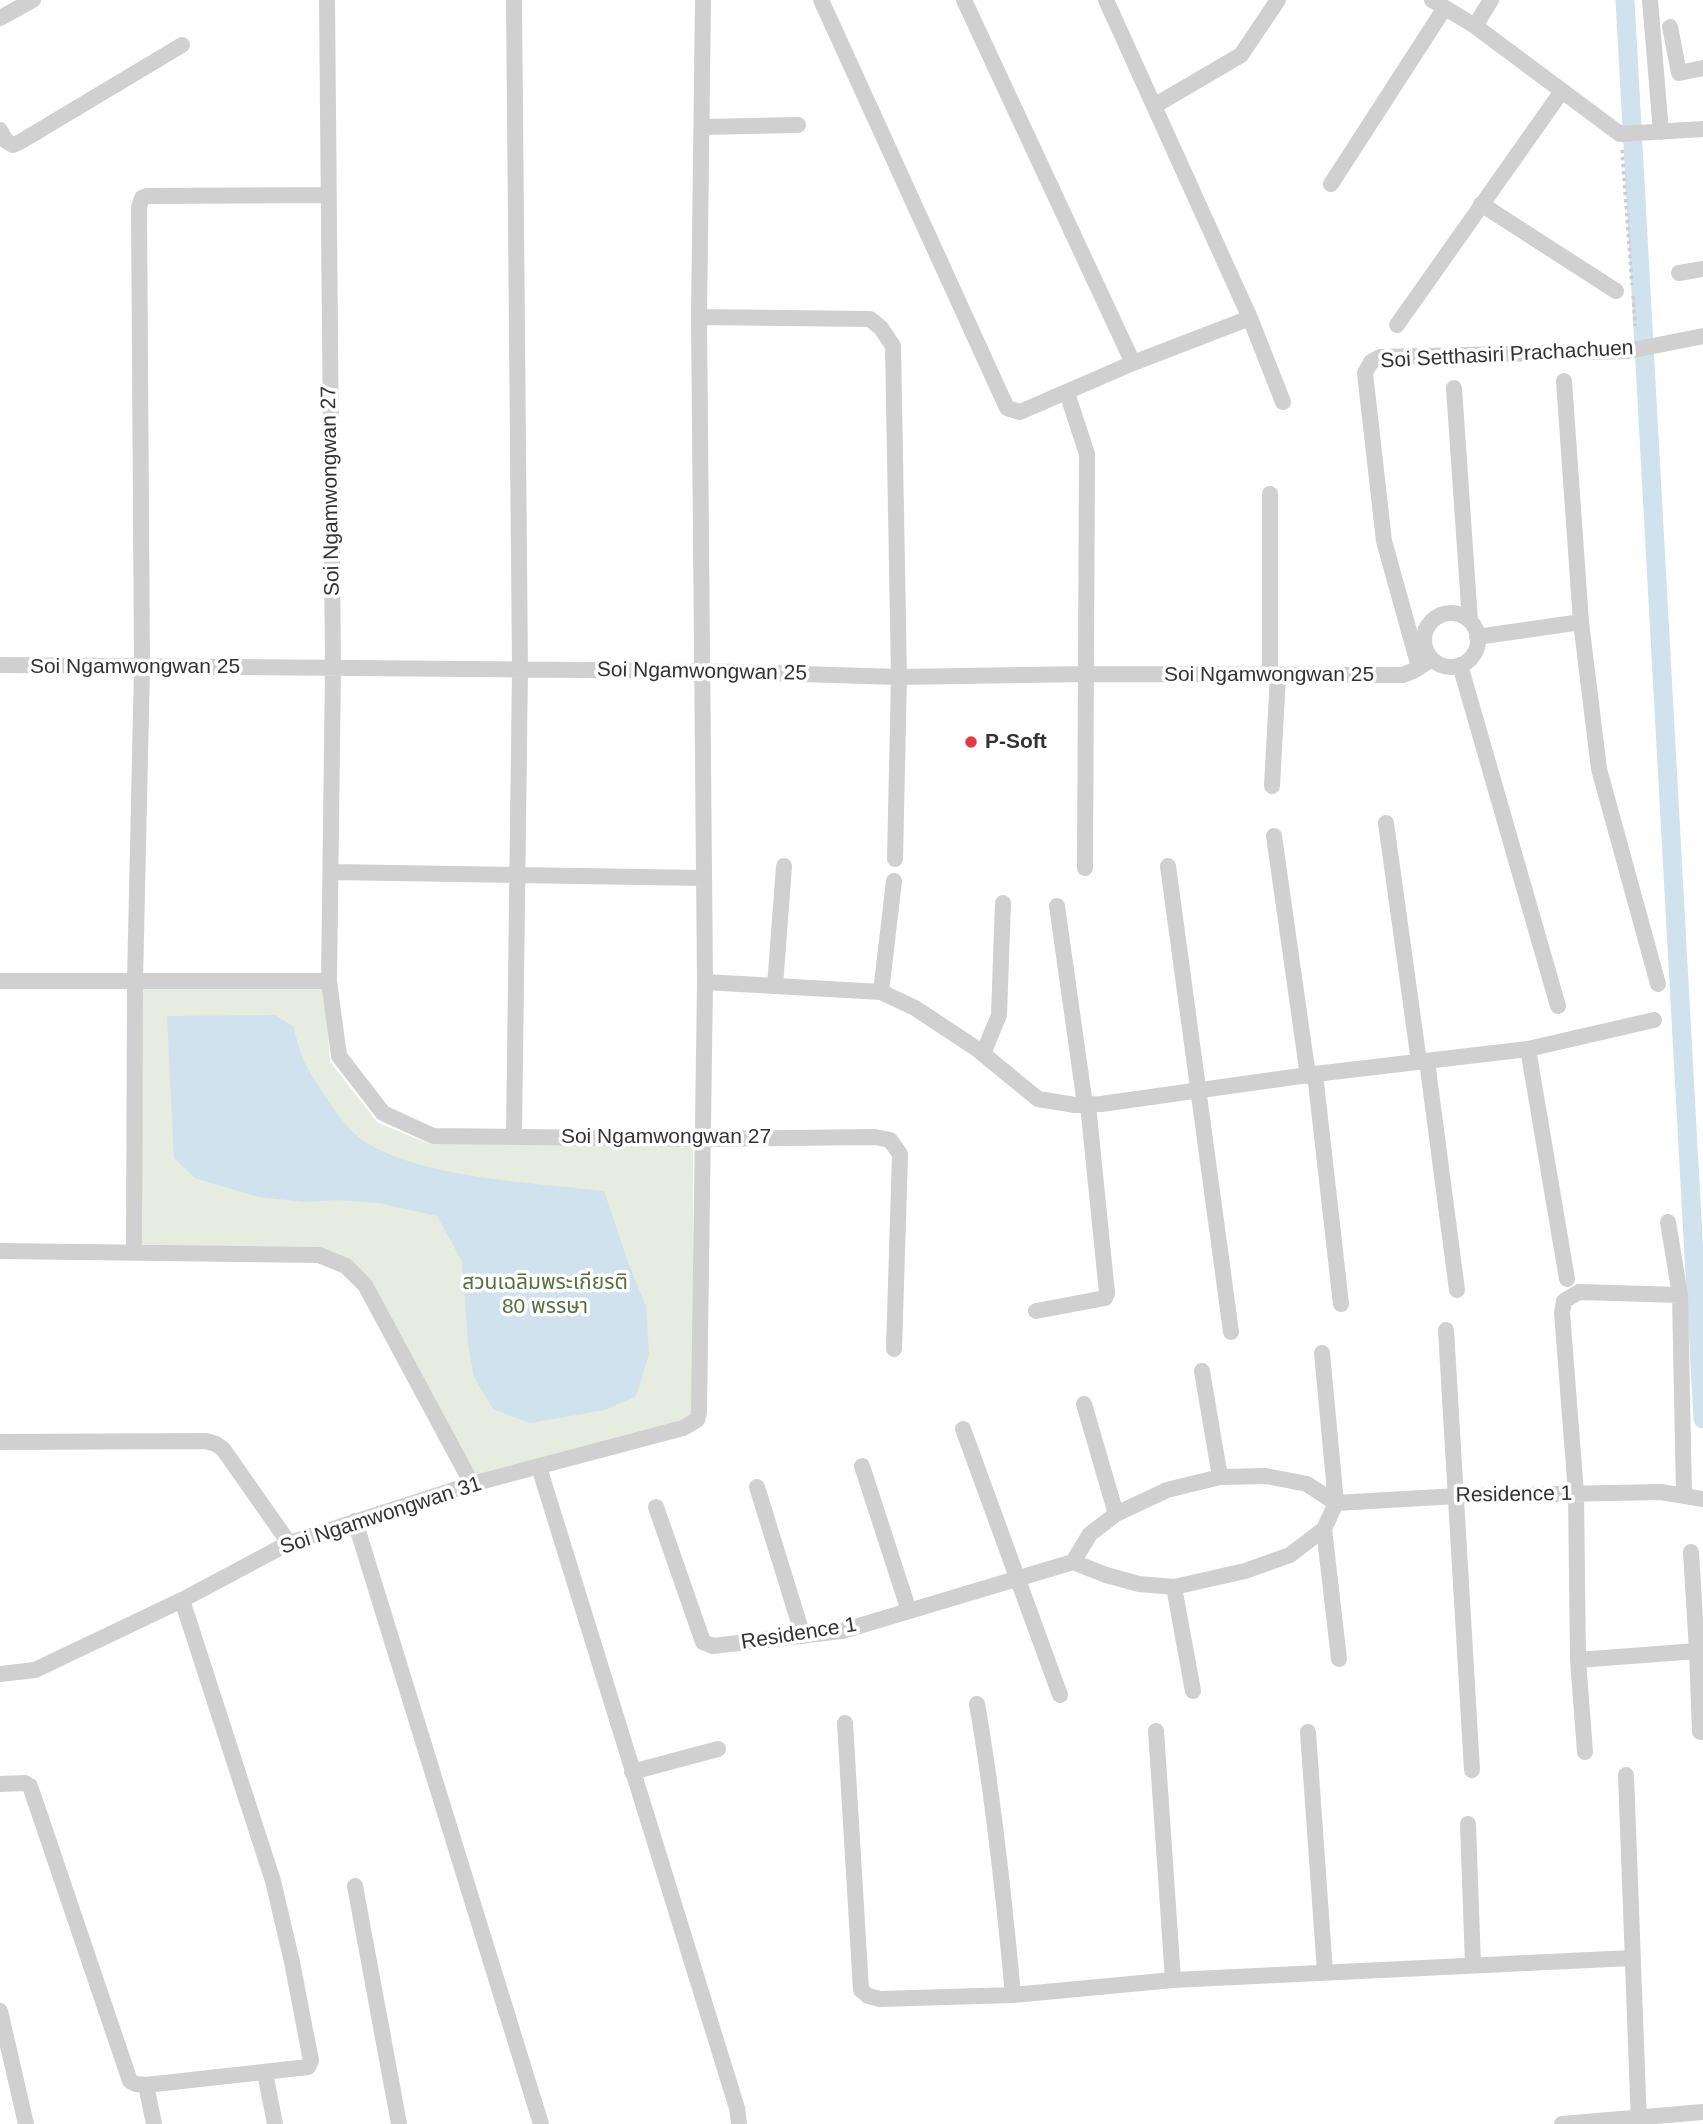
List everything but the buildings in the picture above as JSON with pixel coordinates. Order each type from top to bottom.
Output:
[{"type":"street","points":[[0,18],[33,0]]},
{"type":"street","name":"Soi Ngamwongwan 27","points":[[327,0],[333,668],[329,981],[339,1056],[383,1113],[433,1136],[701,1139],[875,1137],[890,1140],[900,1154],[894,1349]]},
{"type":"street","points":[[514,0],[520,669],[514,1136]]},
{"type":"street","points":[[701,1139],[705,982],[699,317],[703,0]]},
{"type":"street","points":[[821,0],[1007,408],[1020,412],[1133,363],[1250,318]]},
{"type":"street","points":[[964,0],[1133,363]]},
{"type":"street","points":[[1106,0],[1250,318],[1283,402]]},
{"type":"street","points":[[1154,106],[1241,55],[1278,0]]},
{"type":"street","points":[[1475,26],[1491,0]]},
{"type":"street","points":[[1650,0],[1654,133]]},
{"type":"street","points":[[1331,184],[1438,4],[1475,26],[1620,134],[1703,129]]},
{"type":"street","points":[[1670,27],[1679,73],[1703,68]]},
{"type":"street","points":[[0,130],[6,141],[13,145],[20,142],[182,45]]},
{"type":"street","points":[[1397,325],[1562,90]]},
{"type":"street","points":[[702,127],[798,125]]},
{"type":"street","points":[[134,1251],[135,981],[142,667],[139,207],[142,198],[147,197],[328,195]]},
{"type":"street","points":[[1481,204],[1616,290]]},
{"type":"street","points":[[1679,273],[1703,269]]},
{"type":"street","points":[[699,317],[870,318],[881,328],[893,346],[900,677],[895,859]]},
{"type":"street","name":"Soi Setthasiri Prachachuen","points":[[1426,663],[1384,541],[1365,373],[1371,362],[1380,357],[1628,351],[1703,336]]},
{"type":"street","points":[[1564,381],[1581,622],[1599,769],[1658,984]]},
{"type":"street","points":[[1454,388],[1470,621],[1477,637],[1474,654],[1461,665],[1426,663],[1424,635],[1432,621],[1447,613],[1463,616],[1470,621]]},
{"type":"street","points":[[1067,393],[1087,454],[1085,868]]},
{"type":"street","points":[[1270,494],[1274,676],[1272,786]]},
{"type":"street","points":[[1477,637],[1581,622]]},
{"type":"street","name":"Soi Ngamwongwan 25","points":[[0,666],[701,671],[900,677],[1086,674],[1403,675],[1426,663]]},
{"type":"street","points":[[1461,665],[1558,1006]]},
{"type":"street","points":[[1386,823],[1457,1290]]},
{"type":"street","points":[[1274,836],[1312,1075],[1341,1304]]},
{"type":"street","points":[[775,986],[784,866]]},
{"type":"street","points":[[1168,866],[1231,1332]]},
{"type":"street","points":[[331,872],[703,878]]},
{"type":"street","points":[[881,992],[894,881]]},
{"type":"street","points":[[983,1054],[999,1015],[1003,904]]},
{"type":"street","points":[[1036,1311],[1094,1302],[1105,1298],[1107,1293],[1087,1105],[1057,906]]},
{"type":"street","points":[[0,981],[329,981]]},
{"type":"street","points":[[705,982],[881,992],[915,1008],[983,1054],[1038,1099],[1058,1104],[1087,1105],[1528,1049],[1654,1020]]},
{"type":"street","points":[[1528,1049],[1567,1279]]},
{"type":"street","name":"Soi Ngamwongwan 31","points":[[0,1674],[35,1670],[182,1600],[289,1543],[472,1484],[683,1428],[697,1420],[701,1139]]},
{"type":"street","points":[[1668,1222],[1679,1295],[1693,1497]]},
{"type":"street","points":[[0,1251],[319,1255],[346,1266],[365,1285],[472,1484]]},
{"type":"street","points":[[1585,1752],[1578,1660],[1576,1493],[1562,1313],[1564,1301],[1579,1292],[1679,1295]]},
{"type":"street","points":[[1447,1330],[1472,1770]]},
{"type":"street","points":[[1322,1353],[1336,1503],[1324,1529],[1290,1555],[1245,1571],[1174,1587],[1139,1584],[1073,1562],[1090,1534],[1116,1514],[1167,1490],[1220,1477],[1266,1476],[1307,1484],[1336,1503]]},
{"type":"street","points":[[1202,1371],[1220,1477]]},
{"type":"street","points":[[1084,1404],[1116,1514]]},
{"type":"street","points":[[963,1429],[1060,1695]]},
{"type":"street","points":[[0,1442],[205,1441],[216,1444],[223,1449],[289,1543]]},
{"type":"street","points":[[862,1466],[909,1611]]},
{"type":"street","points":[[539,1467],[737,2108],[739,2124]]},
{"type":"street","points":[[757,1487],[803,1636]]},
{"type":"street","name":"Residence 1","points":[[1336,1503],[1576,1493],[1661,1492],[1693,1497]]},
{"type":"street","name":"Residence 1","points":[[656,1507],[703,1643],[709,1646],[842,1631],[1073,1562]]},
{"type":"street","points":[[355,1521],[541,2124]]},
{"type":"street","points":[[1324,1529],[1339,1659]]},
{"type":"street","points":[[1691,1552],[1700,1732]]},
{"type":"street","points":[[1174,1587],[1193,1691]]},
{"type":"street","points":[[0,1784],[25,1783],[30,1786],[130,2081],[146,2085],[308,2067],[311,2061],[273,1881],[182,1600]]},
{"type":"street","points":[[1578,1660],[1697,1651]]},
{"type":"street","points":[[977,1704],[991,1782],[1013,1995]]},
{"type":"street","points":[[845,1723],[861,1990],[869,1996],[880,1999],[1013,1995],[1173,1980],[1631,1958]]},
{"type":"street","points":[[1156,1731],[1173,1980]]},
{"type":"street","points":[[1308,1732],[1325,1972]]},
{"type":"street","points":[[632,1772],[718,1749]]},
{"type":"street","points":[[1626,1775],[1639,2120]]},
{"type":"street","points":[[1468,1824],[1472,1965]]},
{"type":"street","points":[[355,1886],[398,2124]]},
{"type":"street","points":[[0,2011],[26,2124]]},
{"type":"street","points":[[265,2073],[275,2124]]},
{"type":"street","points":[[146,2085],[154,2124]]},
{"type":"street","points":[[1562,2124],[1639,2120],[1703,2112]]},
{"type":"path","points":[[1620,134],[1635,326]]},
{"type":"green space","name":"สวนเฉลิมพระเกียรติ 80 พรรษา","points":[[142,977],[324,978],[330,1062],[378,1123],[430,1144],[693,1144],[694,1419],[475,1477],[351,1262],[138,1247]]},
{"type":"water","points":[[275,1015],[293,1026],[305,1062],[339,1116],[361,1139],[384,1152],[413,1162],[478,1177],[604,1191],[646,1306],[649,1354],[636,1396],[605,1410],[530,1423],[493,1409],[474,1377],[468,1343],[462,1261],[437,1216],[378,1203],[338,1200],[306,1202],[258,1197],[195,1178],[174,1158],[167,1016]]},
{"type":"waterway","points":[[1625,0],[1703,1419]]},
{"type":"place","name":"P-Soft","points":[[971,742]]}]
